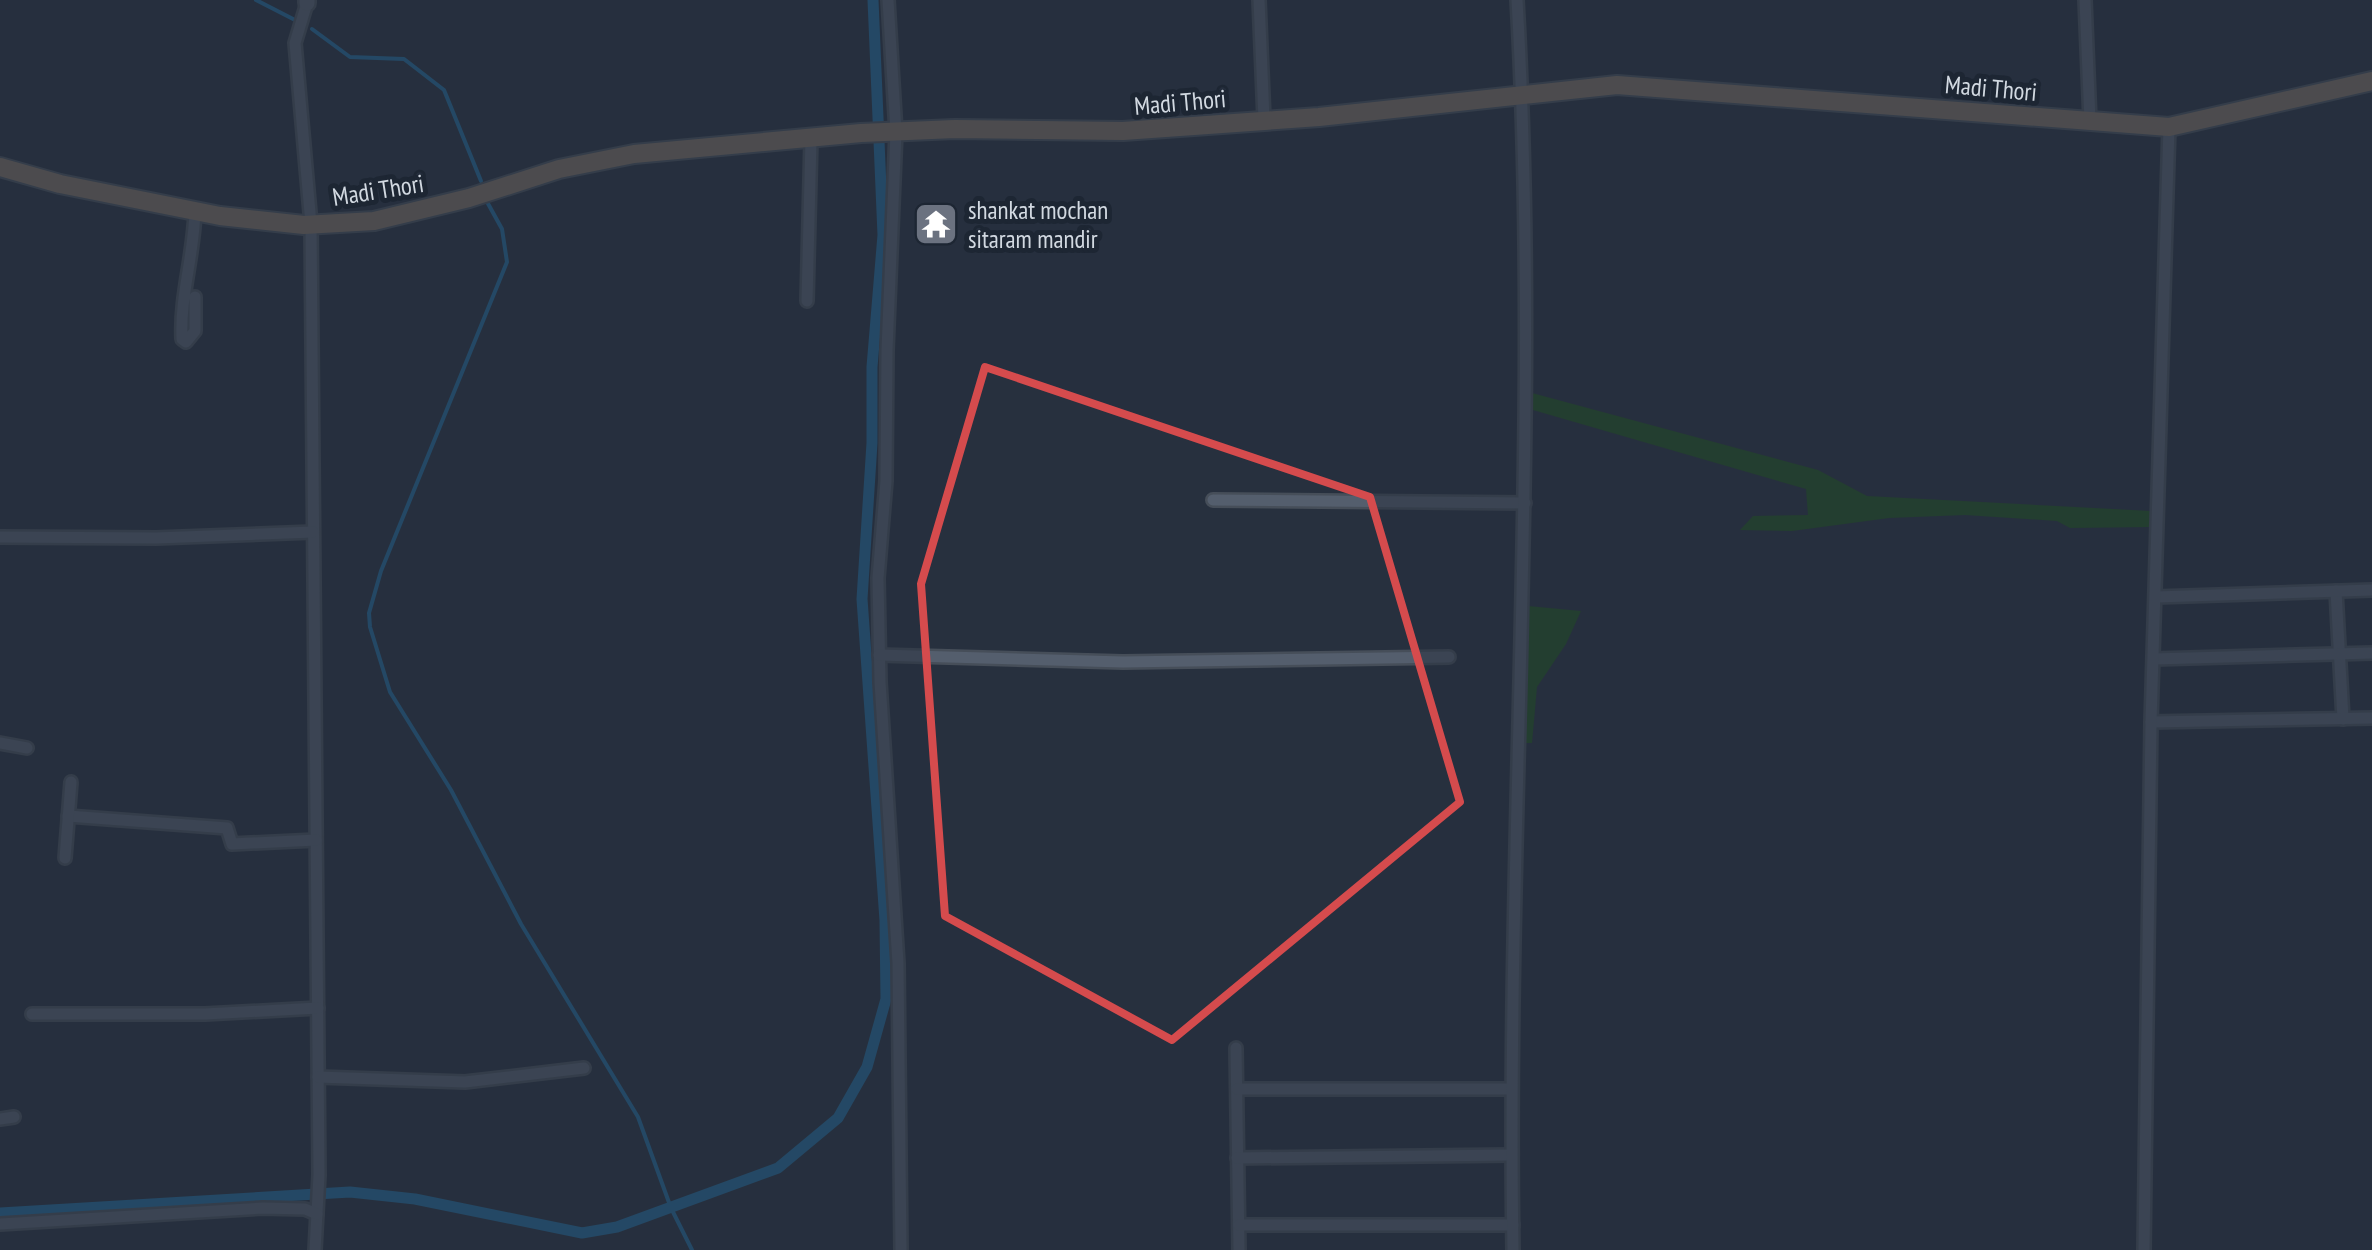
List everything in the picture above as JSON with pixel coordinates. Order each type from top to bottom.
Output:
[{"type":"main road","name":"Madi Thori","points":[[0,167],[60,184],[196,211],[310,224],[374,221],[463,199],[559,168],[634,154],[865,133],[1123,132],[1319,117],[1617,85],[2169,126],[2372,81]]},
{"type":"street","points":[[888,0],[891,132],[886,481],[878,578],[898,963],[902,1250],[889,1250]]},
{"type":"street","points":[[1258,0],[1264,119]]},
{"type":"street","points":[[1513,1250],[1511,1090],[1525,503],[1526,282],[1517,0]]},
{"type":"street","points":[[2084,0],[2090,121]]},
{"type":"street","points":[[307,2],[296,43],[310,224],[319,1175],[315,1250]]},
{"type":"street","points":[[2144,1250],[2152,722],[2169,126]]},
{"type":"street","points":[[807,302],[811,139]]},
{"type":"street","points":[[195,297],[195,331],[186,342],[182,339],[180,308],[196,211]]},
{"type":"street","points":[[1213,500],[1525,503]]},
{"type":"street","points":[[0,537],[144,538],[314,532]]},
{"type":"street","points":[[2156,597],[2372,590]]},
{"type":"street","points":[[2336,591],[2343,719]]},
{"type":"street","points":[[2154,660],[2372,652]]},
{"type":"street","points":[[879,654],[1123,662],[1450,657]]},
{"type":"street","points":[[2152,722],[2372,718]]},
{"type":"street","points":[[0,743],[26,748]]},
{"type":"street","points":[[64,858],[71,782]]},
{"type":"street","points":[[68,816],[227,828],[232,844],[316,840]]},
{"type":"street","points":[[32,1014],[204,1014],[318,1008]]},
{"type":"street","points":[[1236,1048],[1239,1250]]},
{"type":"street","points":[[318,1076],[466,1082],[584,1068]]},
{"type":"street","points":[[1236,1089],[1511,1090]]},
{"type":"street","points":[[0,1119],[14,1118]]},
{"type":"street","points":[[1238,1158],[1512,1155]]},
{"type":"street","points":[[0,1224],[263,1208],[317,1211]]},
{"type":"street","points":[[1238,1225],[1513,1225]]},
{"type":"highlighted area","points":[[985,367],[1370,497],[1460,802],[1172,1040],[945,916],[921,584]]},
{"type":"green space","points":[[1532,393],[1818,470],[1867,496],[2151,511],[2151,527],[2070,528],[2057,521],[1965,515],[1889,518],[1792,531],[1740,530],[1753,516],[1808,515],[1806,489],[1533,410]]},
{"type":"green space","points":[[1528,606],[1581,611],[1566,644],[1537,687],[1532,743],[1524,743]]},
{"type":"waterway","points":[[256,0],[295,20]]},
{"type":"waterway","points":[[0,1213],[350,1192],[415,1199],[582,1233],[617,1227],[778,1168],[838,1118],[867,1067],[886,999],[885,920],[862,599],[872,443],[872,367],[883,235],[873,0]]},
{"type":"waterway","points":[[312,29],[350,57],[404,59],[444,90],[481,181]]},
{"type":"waterway","points":[[486,200],[502,229],[507,262],[381,571],[369,613],[370,627],[390,692],[451,790],[521,924],[638,1117],[671,1208],[692,1250]]},
{"type":"place","name":"shankat mochan sitaram mandir","points":[[936,224]]}]
